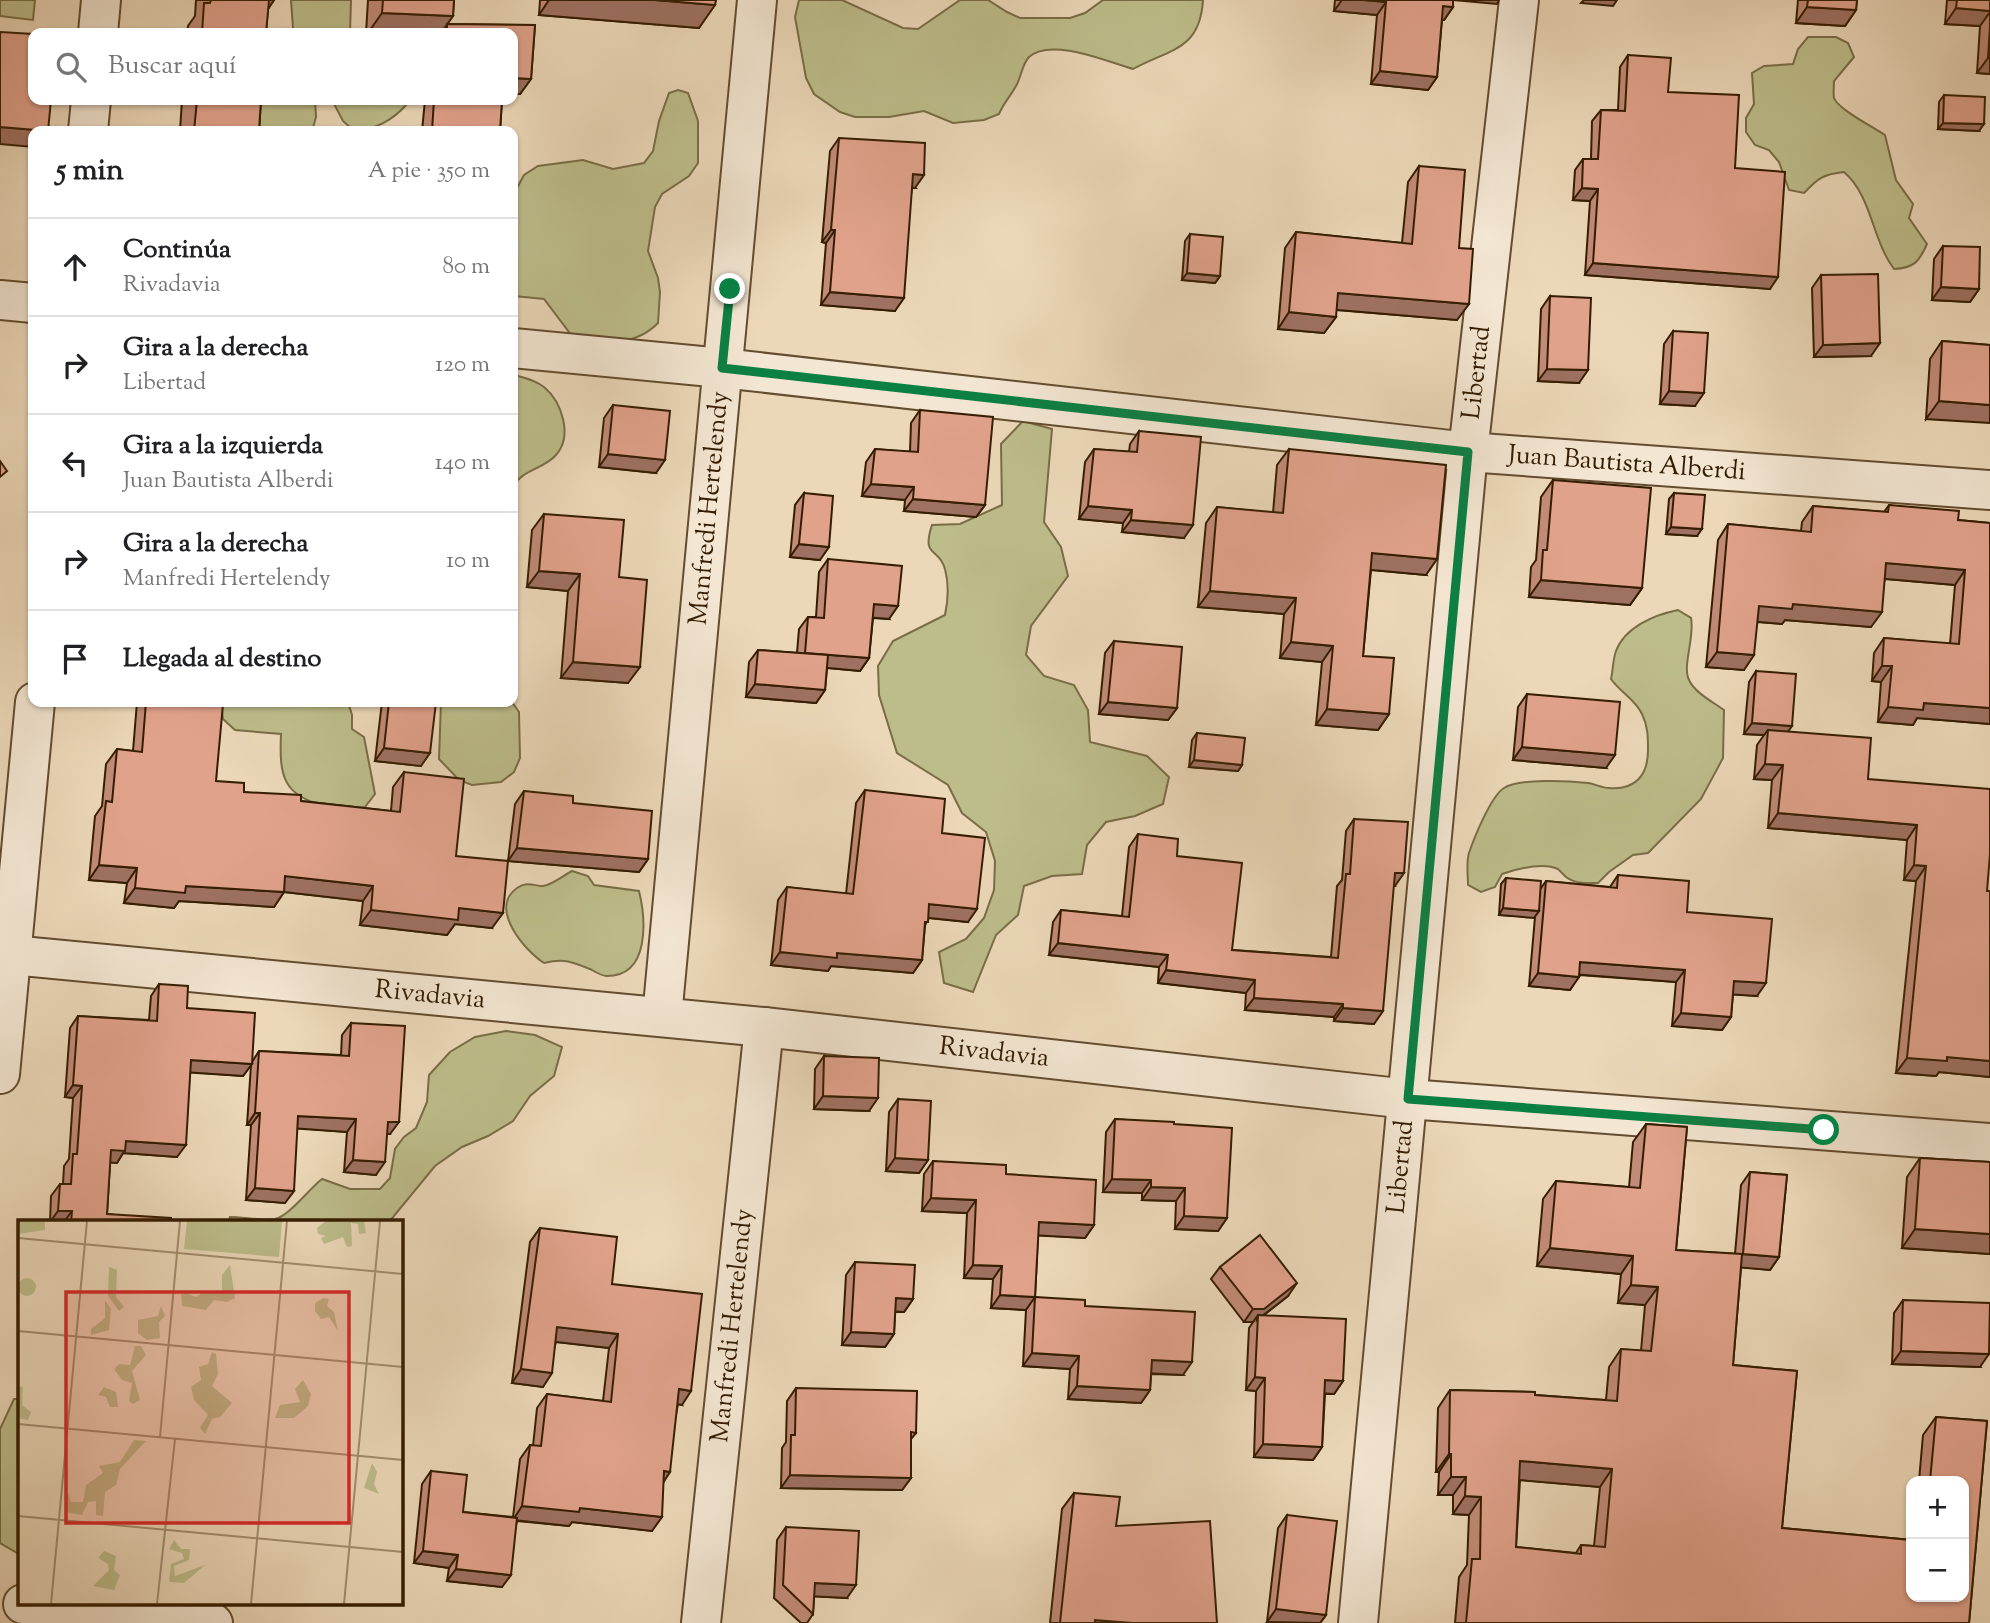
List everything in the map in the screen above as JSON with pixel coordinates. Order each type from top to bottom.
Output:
[{"type":"street","points":[[98,28],[101,0]]},
{"type":"street","name":"Manfredi Hertelendy","points":[[662,1017],[757,0]]},
{"type":"street","name":"Libertad","points":[[1358,1623],[1468,452],[1519,0]]},
{"type":"street","points":[[88,126],[91,105]]},
{"type":"street","points":[[0,300],[28,303]]},
{"type":"street","name":"Juan Bautista Alberdi","points":[[518,348],[722,368],[1468,452],[1990,490]]},
{"type":"street","points":[[0,1074],[6,955],[34,707]]},
{"type":"street","name":"Rivadavia","points":[[6,955],[764,1027],[1408,1099],[1990,1143]]},
{"type":"street","name":"Manfredi Hertelendy","points":[[701,1623],[764,1027]]},
{"type":"street","points":[[0,1601],[18,1604]]},
{"type":"street","points":[[41,1606],[213,1623]]},
{"type":"green space","points":[[0,0],[35,0],[33,20],[0,16]]},
{"type":"green space","points":[[291,0],[351,0],[350,28],[293,28]]},
{"type":"green space","points":[[799,0],[842,0],[903,28],[918,29],[960,0],[988,0],[1020,18],[1070,18],[1085,13],[1103,0],[1203,0],[1196,29],[1189,39],[1170,52],[1133,69],[1065,50],[1039,51],[1027,60],[1018,83],[999,114],[984,120],[953,123],[924,111],[889,117],[855,117],[840,112],[814,94],[806,78],[795,17]]},
{"type":"green space","points":[[1808,37],[1836,37],[1848,43],[1854,57],[1834,81],[1834,98],[1849,112],[1885,135],[1896,180],[1913,204],[1909,218],[1927,244],[1918,260],[1911,265],[1894,269],[1881,245],[1861,193],[1844,172],[1822,178],[1804,193],[1789,190],[1779,162],[1769,150],[1755,145],[1746,132],[1746,118],[1754,104],[1752,73],[1764,66],[1793,64],[1798,49]]},
{"type":"green space","points":[[678,90],[688,93],[698,121],[698,163],[689,176],[662,194],[655,207],[648,251],[660,292],[658,323],[638,337],[628,340],[606,341],[572,336],[544,299],[518,296],[518,186],[524,175],[538,166],[583,160],[613,169],[644,163],[653,151],[659,121],[669,93]]},
{"type":"green space","points":[[259,105],[315,105],[313,126],[257,124]]},
{"type":"green space","points":[[335,105],[406,105],[395,115],[375,126],[348,126]]},
{"type":"green space","points":[[518,376],[537,383],[550,393],[560,410],[564,429],[564,438],[556,455],[518,480]]},
{"type":"green space","points":[[1023,421],[1052,429],[1044,522],[1061,547],[1068,576],[1031,626],[1026,655],[1044,676],[1074,685],[1088,710],[1090,742],[1147,756],[1169,777],[1163,804],[1135,816],[1106,822],[1087,845],[1082,874],[1052,876],[1024,886],[1018,915],[996,935],[973,992],[944,983],[939,952],[966,939],[984,918],[994,890],[995,861],[986,832],[962,813],[948,785],[897,753],[879,695],[878,666],[893,641],[945,615],[948,592],[946,575],[942,562],[930,548],[929,535],[932,525],[960,524],[1002,505],[1001,444]]},
{"type":"green space","points":[[1678,610],[1691,618],[1687,667],[1689,680],[1700,693],[1724,710],[1723,758],[1701,799],[1648,853],[1633,855],[1598,883],[1573,881],[1558,869],[1538,866],[1502,874],[1495,887],[1481,892],[1468,885],[1471,846],[1489,808],[1504,788],[1545,781],[1588,783],[1618,788],[1633,784],[1643,774],[1647,759],[1647,727],[1639,709],[1611,679],[1614,657],[1626,635],[1641,623]]},
{"type":"green space","points":[[221,707],[350,707],[352,729],[364,737],[375,794],[365,807],[351,809],[327,806],[301,797],[287,782],[283,773],[281,734],[235,730],[223,719]]},
{"type":"green space","points":[[441,707],[516,707],[519,712],[520,758],[514,772],[501,782],[472,785],[459,780],[439,759]]},
{"type":"green space","points":[[572,871],[588,876],[594,885],[639,891],[643,917],[642,944],[631,967],[621,974],[607,976],[569,962],[544,963],[528,949],[512,928],[506,906],[509,896],[517,888],[527,884],[547,885]]},
{"type":"green space","points":[[506,1031],[535,1035],[562,1047],[554,1076],[530,1096],[513,1121],[462,1147],[435,1166],[391,1220],[264,1220],[281,1217],[322,1179],[350,1189],[380,1189],[390,1178],[395,1149],[404,1137],[416,1128],[427,1102],[429,1075],[450,1052],[475,1037]]},
{"type":"green space","points":[[230,1217],[264,1220],[229,1220]]},
{"type":"green space","points":[[14,1399],[18,1399],[18,1553],[0,1543],[0,1429]]},
{"type":"building","points":[[211,0],[269,0],[266,28],[202,28],[204,3],[210,3]]},
{"type":"building","points":[[383,0],[454,0],[453,16],[382,13]]},
{"type":"building","points":[[655,0],[716,0],[715,5]]},
{"type":"building","points":[[1364,0],[1453,0],[1453,7],[1443,6],[1437,77],[1380,71],[1386,2]]},
{"type":"building","points":[[1808,0],[1857,0],[1856,10],[1807,7]]},
{"type":"building","points":[[1957,0],[1990,0],[1990,11],[1956,8]]},
{"type":"building","points":[[447,24],[535,25],[531,79],[518,78],[518,28],[447,28]]},
{"type":"building","points":[[1990,26],[1990,58],[1988,58]]},
{"type":"building","points":[[0,32],[28,34],[28,105],[51,105],[48,126],[28,126],[28,129],[0,127]]},
{"type":"building","points":[[1628,55],[1671,58],[1668,92],[1739,95],[1735,168],[1785,172],[1778,277],[1593,263],[1598,189],[1582,188],[1583,159],[1598,159],[1601,110],[1625,111]]},
{"type":"building","points":[[1944,95],[1985,97],[1984,124],[1943,123]]},
{"type":"building","points":[[197,105],[261,105],[259,126],[194,126]]},
{"type":"building","points":[[434,105],[502,105],[500,126],[432,126]]},
{"type":"building","points":[[839,138],[925,143],[924,175],[913,174],[904,298],[830,292],[835,230],[831,230]]},
{"type":"building","points":[[1419,166],[1465,170],[1459,248],[1473,249],[1469,304],[1338,293],[1336,317],[1289,312],[1296,232],[1412,244]]},
{"type":"building","points":[[1190,234],[1223,237],[1220,276],[1187,273]]},
{"type":"building","points":[[1943,246],[1980,247],[1979,289],[1941,287]]},
{"type":"building","points":[[1878,274],[1880,343],[1823,345],[1821,275]]},
{"type":"building","points":[[1550,296],[1591,298],[1588,370],[1547,369]]},
{"type":"building","points":[[1673,331],[1708,333],[1704,393],[1669,391]]},
{"type":"building","points":[[1942,341],[1990,345],[1990,405],[1939,401]]},
{"type":"building","points":[[613,405],[670,411],[665,460],[608,454]]},
{"type":"building","points":[[920,410],[993,417],[985,505],[913,499],[914,487],[871,484],[875,449],[918,452]]},
{"type":"building","points":[[1139,431],[1201,437],[1193,525],[1131,520],[1132,510],[1088,506],[1094,449],[1137,452]]},
{"type":"building","points":[[1289,449],[1446,465],[1437,559],[1372,553],[1363,656],[1394,658],[1389,714],[1327,709],[1333,646],[1291,642],[1296,598],[1210,591],[1217,507],[1283,513]]},
{"type":"building","points":[[0,461],[7,471],[0,477]]},
{"type":"building","points":[[1553,480],[1651,488],[1642,588],[1541,580],[1543,550],[1547,550]]},
{"type":"building","points":[[804,493],[833,496],[829,547],[799,544]]},
{"type":"building","points":[[1674,493],[1705,495],[1702,529],[1671,527]]},
{"type":"building","points":[[1889,505],[1959,511],[1958,520],[1990,523],[1990,708],[1924,703],[1923,710],[1888,707],[1892,666],[1882,666],[1884,638],[1959,644],[1965,570],[1886,563],[1882,612],[1793,604],[1792,609],[1759,606],[1754,655],[1717,652],[1728,524],[1811,532],[1813,506],[1888,512]]},
{"type":"building","points":[[544,514],[624,520],[619,577],[647,580],[640,667],[573,662],[580,574],[539,571]]},
{"type":"building","points":[[828,559],[902,566],[898,606],[874,604],[869,658],[805,653],[808,617],[824,618]]},
{"type":"building","points":[[1114,641],[1182,647],[1177,708],[1108,702]]},
{"type":"building","points":[[758,650],[828,655],[825,690],[755,684]]},
{"type":"building","points":[[1756,671],[1796,674],[1792,726],[1752,723]]},
{"type":"building","points":[[1527,694],[1620,702],[1615,755],[1522,747]]},
{"type":"building","points":[[146,707],[223,707],[216,781],[244,783],[244,792],[301,795],[301,801],[400,812],[404,772],[464,779],[456,856],[508,861],[503,913],[459,908],[458,920],[371,910],[373,886],[285,876],[284,892],[186,886],[185,893],[135,888],[137,868],[99,865],[106,801],[112,802],[117,749],[142,752]]},
{"type":"building","points":[[388,707],[435,707],[430,753],[384,748]]},
{"type":"building","points":[[1768,730],[1871,738],[1868,779],[1990,789],[1987,891],[1990,891],[1990,1061],[1947,1057],[1947,1061],[1907,1058],[1926,866],[1914,865],[1917,825],[1778,813],[1783,765],[1765,764]]},
{"type":"building","points":[[1197,733],[1245,738],[1242,765],[1194,760]]},
{"type":"building","points":[[865,790],[945,799],[942,833],[985,838],[977,909],[929,904],[922,960],[837,953],[837,958],[780,952],[787,887],[853,894]]},
{"type":"building","points":[[524,791],[573,796],[573,803],[652,811],[648,859],[517,848]]},
{"type":"building","points":[[1354,819],[1408,822],[1404,873],[1395,873],[1383,1011],[1343,1008],[1343,1004],[1254,998],[1255,980],[1166,970],[1168,955],[1058,943],[1061,910],[1129,917],[1138,834],[1178,839],[1177,856],[1242,863],[1232,950],[1338,958],[1346,874],[1350,874]]},
{"type":"building","points":[[1618,875],[1689,881],[1687,912],[1772,919],[1766,983],[1734,981],[1731,1017],[1681,1013],[1685,970],[1580,962],[1579,977],[1538,973],[1546,881],[1617,888]]},
{"type":"building","points":[[1506,878],[1541,881],[1539,911],[1503,908]]},
{"type":"building","points":[[159,984],[188,986],[187,1008],[255,1013],[252,1064],[191,1060],[186,1145],[126,1141],[125,1151],[111,1150],[107,1214],[171,1220],[71,1220],[72,1211],[58,1211],[60,1184],[71,1184],[73,1154],[77,1154],[82,1086],[73,1085],[78,1016],[157,1021]]},
{"type":"building","points":[[351,1023],[405,1026],[399,1122],[388,1122],[385,1162],[353,1160],[356,1119],[298,1116],[294,1191],[255,1188],[260,1113],[255,1113],[259,1051],[349,1056]]},
{"type":"building","points":[[824,1056],[879,1058],[878,1098],[823,1096]]},
{"type":"building","points":[[898,1099],[931,1101],[928,1160],[895,1158]]},
{"type":"building","points":[[1115,1119],[1232,1128],[1227,1218],[1184,1216],[1185,1188],[1151,1187],[1151,1180],[1112,1179]]},
{"type":"building","points":[[1646,1124],[1687,1127],[1676,1250],[1742,1254],[1733,1365],[1797,1371],[1782,1528],[1906,1540],[1906,1602],[1969,1602],[1969,1476],[1930,1476],[1936,1417],[1987,1421],[1969,1623],[1466,1623],[1472,1559],[1480,1559],[1481,1497],[1465,1496],[1466,1477],[1451,1477],[1450,1390],[1535,1392],[1535,1395],[1617,1401],[1621,1349],[1651,1351],[1658,1287],[1631,1285],[1633,1256],[1550,1248],[1556,1181],[1640,1188]],"holes":[[[1520,1461],[1612,1469],[1605,1547],[1581,1545],[1581,1554],[1516,1547]]]},
{"type":"building","points":[[1920,1158],[1990,1162],[1990,1234],[1915,1229]]},
{"type":"building","points":[[933,1161],[1006,1165],[1006,1174],[1096,1180],[1094,1225],[1039,1222],[1035,1297],[1000,1295],[1002,1266],[973,1265],[976,1200],[931,1198]]},
{"type":"building","points":[[1750,1172],[1787,1175],[1779,1257],[1743,1254]]},
{"type":"building","points":[[540,1228],[617,1237],[612,1284],[702,1294],[691,1391],[679,1389],[670,1472],[664,1471],[662,1517],[580,1508],[579,1512],[522,1506],[530,1445],[541,1446],[547,1394],[611,1402],[618,1334],[557,1327],[552,1373],[521,1369]]},
{"type":"building","points":[[1260,1235],[1297,1283],[1264,1309],[1253,1309],[1220,1267]]},
{"type":"building","points":[[855,1262],[915,1265],[913,1299],[896,1298],[894,1334],[851,1332]]},
{"type":"building","points":[[1035,1297],[1085,1300],[1085,1306],[1195,1312],[1192,1362],[1152,1360],[1150,1390],[1077,1386],[1079,1356],[1032,1353]]},
{"type":"building","points":[[1903,1300],[1990,1303],[1989,1354],[1901,1351]]},
{"type":"building","points":[[1258,1315],[1346,1319],[1343,1381],[1325,1380],[1322,1447],[1263,1444],[1265,1378],[1255,1377]]},
{"type":"building","points":[[796,1388],[917,1391],[916,1433],[911,1432],[911,1478],[790,1475],[791,1435],[795,1435]]},
{"type":"building","points":[[431,1471],[467,1475],[463,1512],[517,1518],[511,1575],[456,1569],[458,1555],[423,1551]]},
{"type":"building","points":[[1074,1493],[1120,1497],[1116,1526],[1210,1521],[1217,1623],[1095,1620],[1095,1623],[1060,1623]]},
{"type":"building","points":[[1287,1515],[1337,1521],[1326,1615],[1276,1609]]},
{"type":"building","points":[[786,1527],[859,1531],[856,1585],[815,1583],[813,1614],[783,1585]]},
{"type":"route","points":[[730,289],[722,368],[1468,452],[1408,1099],[1824,1130]]}]
